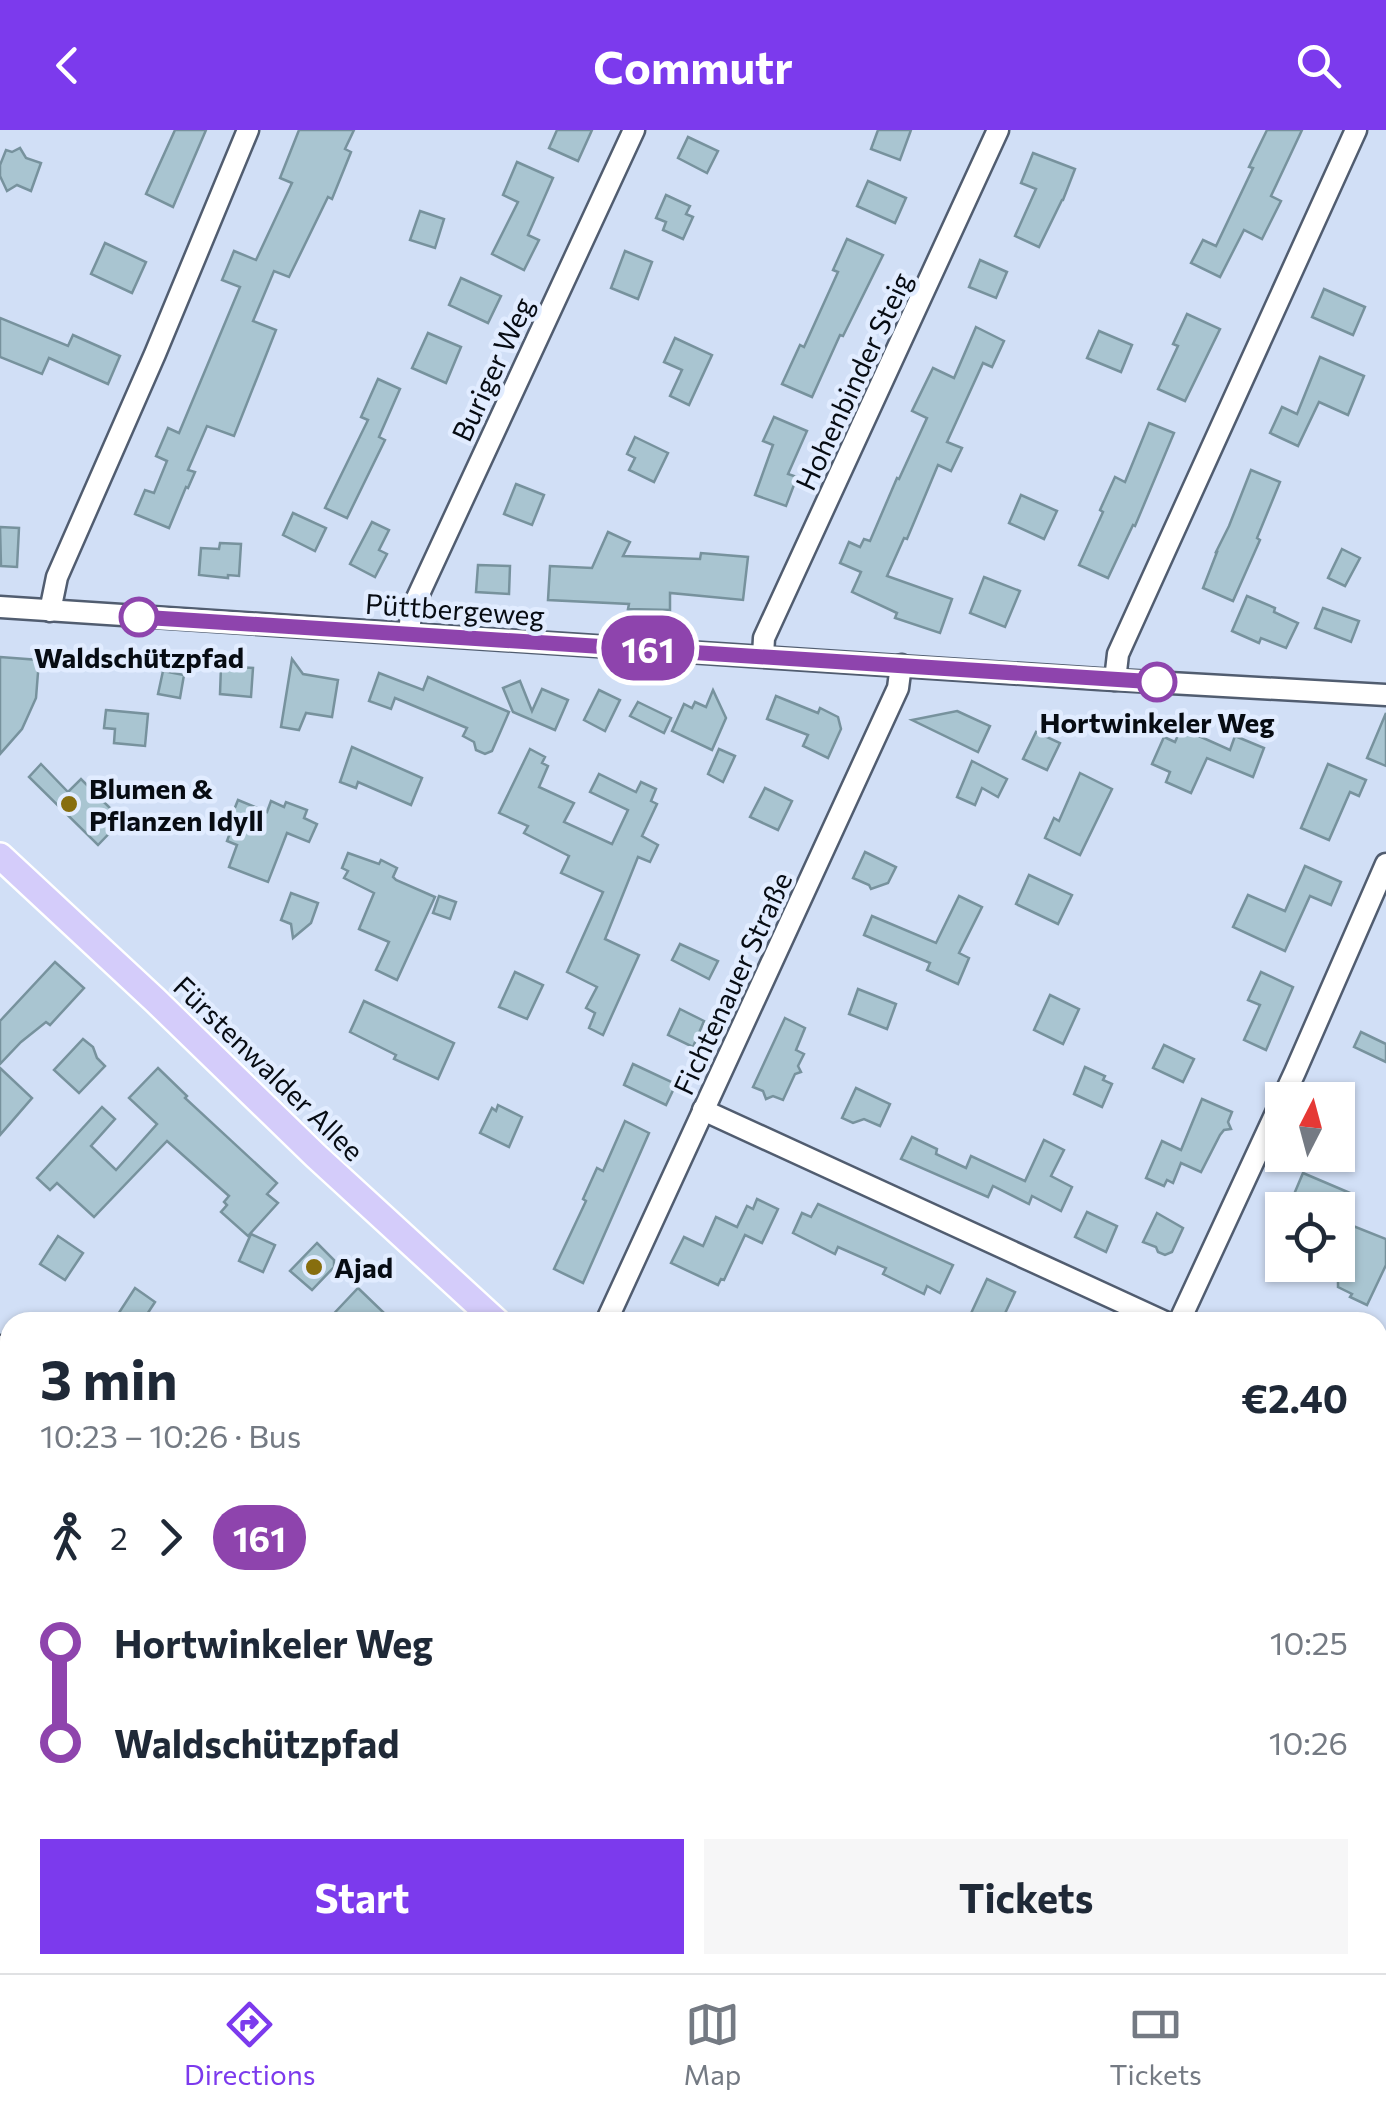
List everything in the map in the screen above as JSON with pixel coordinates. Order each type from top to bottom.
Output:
[{"type":"main road","name":"Fürstenwalder Allee","points":[[0,856],[486,1312]]},
{"type":"street","points":[[50,611],[57,578],[248,130]]},
{"type":"street","name":"Buriger Weg","points":[[408,633],[416,598],[634,130]]},
{"type":"street","name":"Hohenbinder Steig","points":[[763,656],[764,638],[998,130]]},
{"type":"street","points":[[1115,680],[1118,654],[1356,130]]},
{"type":"street","name":"Püttbergeweg","points":[[0,607],[1386,696]]},
{"type":"street","name":"Fichtenauer Straße","points":[[611,1312],[891,704],[902,665]]},
{"type":"street","points":[[1184,1312],[1386,864]]},
{"type":"street","points":[[703,1110],[1144,1312]]},
{"type":"building","points":[[175,130],[206,130],[173,207],[146,194]]},
{"type":"building","points":[[299,130],[354,130],[345,149],[351,152],[332,199],[328,197],[289,277],[274,271],[253,321],[276,330],[234,436],[207,426],[188,470],[195,472],[169,528],[135,514],[145,490],[154,493],[167,461],[156,456],[168,428],[179,433],[240,287],[222,280],[234,251],[256,260],[292,183],[280,178]]},
{"type":"building","points":[[557,130],[592,130],[578,161],[549,148]]},
{"type":"building","points":[[878,130],[911,130],[900,160],[871,149]]},
{"type":"building","points":[[1267,130],[1302,130],[1271,196],[1281,201],[1262,239],[1244,230],[1220,277],[1191,263],[1203,240],[1216,246]]},
{"type":"building","points":[[688,137],[718,151],[707,173],[678,158]]},
{"type":"building","points":[[20,148],[26,158],[41,163],[31,191],[17,185],[7,191],[0,165],[6,150]]},
{"type":"building","points":[[1033,153],[1075,169],[1039,247],[1015,236],[1036,189],[1021,183]]},
{"type":"building","points":[[517,162],[553,178],[528,235],[539,240],[524,270],[492,254],[518,202],[503,195]]},
{"type":"building","points":[[868,181],[906,198],[895,223],[857,206]]},
{"type":"building","points":[[666,195],[690,206],[686,214],[693,217],[683,239],[663,230],[666,222],[656,218]]},
{"type":"building","points":[[420,211],[444,219],[435,248],[410,240]]},
{"type":"building","points":[[847,239],[883,255],[812,397],[782,384],[800,345],[804,347],[838,272],[833,270]]},
{"type":"building","points":[[105,243],[146,262],[132,293],[91,274]]},
{"type":"building","points":[[625,251],[652,262],[638,299],[611,288]]},
{"type":"building","points":[[980,260],[1007,272],[996,298],[969,287]]},
{"type":"building","points":[[461,278],[501,296],[488,323],[449,305]]},
{"type":"building","points":[[1324,289],[1365,307],[1353,335],[1312,317]]},
{"type":"building","points":[[1187,314],[1220,329],[1185,401],[1158,389],[1178,346],[1173,344]]},
{"type":"building","points":[[0,318],[68,346],[73,335],[120,356],[108,384],[49,358],[42,374],[0,357]]},
{"type":"building","points":[[976,327],[1004,341],[992,367],[983,363],[947,442],[962,448],[951,471],[938,465],[887,576],[952,599],[940,633],[895,618],[897,613],[852,592],[861,572],[840,563],[849,542],[860,547],[864,539],[870,541],[927,418],[912,411],[933,368],[954,378]]},
{"type":"building","points":[[1099,331],[1132,345],[1121,372],[1087,358]]},
{"type":"building","points":[[428,333],[461,347],[446,383],[412,368]]},
{"type":"building","points":[[675,338],[712,355],[689,405],[670,396],[682,370],[664,362]]},
{"type":"building","points":[[1320,357],[1364,376],[1348,415],[1319,402],[1298,446],[1270,433],[1282,407],[1297,414]]},
{"type":"building","points":[[378,379],[400,389],[379,437],[385,440],[347,518],[325,508],[368,420],[361,417]]},
{"type":"building","points":[[774,417],[807,431],[788,474],[797,477],[786,506],[755,495],[773,445],[763,441]]},
{"type":"building","points":[[1149,423],[1174,433],[1135,526],[1108,578],[1079,565],[1115,477],[1125,482]]},
{"type":"building","points":[[635,437],[668,453],[654,482],[629,470],[635,458],[627,454]]},
{"type":"building","points":[[1251,470],[1280,482],[1233,601],[1203,588]]},
{"type":"building","points":[[516,484],[544,495],[532,525],[504,514]]},
{"type":"building","points":[[1021,495],[1057,511],[1044,539],[1009,523]]},
{"type":"building","points":[[293,513],[326,528],[315,551],[283,535]]},
{"type":"building","points":[[372,522],[389,530],[379,550],[387,554],[375,577],[350,564]]},
{"type":"building","points":[[0,527],[19,528],[17,567],[1,566]]},
{"type":"building","points":[[608,532],[630,542],[623,556],[700,559],[701,553],[748,557],[743,600],[670,593],[670,610],[548,600],[550,566],[592,568]]},
{"type":"building","points":[[220,543],[241,544],[239,576],[199,575],[201,548],[219,549]]},
{"type":"building","points":[[1342,549],[1360,558],[1345,586],[1328,578]]},
{"type":"building","points":[[478,565],[510,566],[509,594],[476,592]]},
{"type":"building","points":[[984,577],[1020,591],[1005,627],[970,613]]},
{"type":"building","points":[[1247,596],[1298,623],[1286,648],[1261,638],[1259,643],[1232,631]]},
{"type":"building","points":[[1323,608],[1359,621],[1351,642],[1315,628]]},
{"type":"building","points":[[0,657],[39,660],[36,698],[22,729],[0,754]]},
{"type":"building","points":[[292,659],[303,674],[338,680],[332,717],[306,713],[299,730],[281,727]]},
{"type":"building","points":[[221,666],[253,668],[251,697],[220,694]]},
{"type":"building","points":[[163,671],[184,675],[180,698],[158,694]]},
{"type":"building","points":[[379,673],[423,690],[428,677],[509,712],[492,751],[485,754],[476,750],[474,742],[463,736],[467,728],[395,698],[391,709],[369,701]]},
{"type":"building","points":[[520,681],[532,711],[542,689],[568,700],[555,730],[513,712],[503,688]]},
{"type":"building","points":[[599,690],[620,700],[605,731],[584,720]]},
{"type":"building","points":[[713,690],[726,718],[712,750],[672,731],[684,704],[692,708],[695,702],[706,707]]},
{"type":"building","points":[[776,696],[838,717],[841,729],[828,758],[803,746],[808,735],[767,719]]},
{"type":"building","points":[[638,702],[671,718],[664,733],[630,716]]},
{"type":"building","points":[[106,710],[148,714],[145,746],[114,743],[115,729],[104,728]]},
{"type":"building","points":[[957,711],[990,726],[978,752],[912,720]]},
{"type":"building","points":[[1386,713],[1386,766],[1367,758]]},
{"type":"building","points":[[1181,728],[1230,750],[1235,736],[1264,748],[1253,777],[1207,758],[1191,793],[1166,782],[1170,772],[1152,764],[1164,737],[1175,742]]},
{"type":"building","points":[[1036,732],[1060,743],[1047,770],[1023,759]]},
{"type":"building","points":[[352,747],[422,778],[411,805],[358,782],[356,788],[340,782]]},
{"type":"building","points":[[530,749],[545,757],[542,763],[548,766],[539,787],[574,803],[564,822],[612,844],[628,810],[590,792],[599,774],[636,792],[641,782],[656,789],[651,801],[657,804],[642,836],[658,845],[650,862],[638,857],[605,939],[639,955],[603,1035],[589,1028],[595,1013],[586,1008],[597,987],[567,972],[603,892],[561,873],[569,856],[524,833],[528,826],[499,813]]},
{"type":"building","points":[[719,749],[735,756],[723,782],[708,774]]},
{"type":"building","points":[[972,761],[1007,779],[998,797],[982,788],[975,805],[957,797]]},
{"type":"building","points":[[41,764],[68,792],[81,779],[122,820],[98,845],[29,777]]},
{"type":"building","points":[[1328,764],[1366,780],[1359,796],[1350,792],[1329,840],[1301,828]]},
{"type":"building","points":[[1080,773],[1112,789],[1080,855],[1045,838],[1054,818],[1059,821]]},
{"type":"building","points":[[765,788],[792,801],[778,830],[750,817]]},
{"type":"building","points":[[238,800],[267,812],[271,801],[284,807],[286,802],[307,810],[304,818],[317,824],[309,842],[287,833],[268,882],[229,867],[237,845],[227,841]]},
{"type":"building","points":[[865,852],[896,867],[888,883],[871,889],[853,878]]},
{"type":"building","points":[[348,853],[397,868],[393,877],[396,880],[435,897],[397,980],[376,970],[389,942],[359,929],[374,893],[344,878],[348,871],[342,868]]},
{"type":"building","points":[[1305,866],[1341,882],[1331,905],[1310,896],[1285,951],[1233,927],[1248,895],[1285,911]]},
{"type":"building","points":[[1029,875],[1072,895],[1058,924],[1016,904]]},
{"type":"building","points":[[291,893],[318,903],[311,923],[293,938],[291,924],[281,920]]},
{"type":"building","points":[[439,896],[456,902],[450,919],[433,913]]},
{"type":"building","points":[[959,896],[982,907],[959,953],[969,958],[958,984],[927,970],[930,963],[864,935],[872,916],[936,943]]},
{"type":"building","points":[[680,944],[718,961],[709,979],[672,960]]},
{"type":"building","points":[[55,962],[84,988],[50,1025],[46,1022],[0,1064],[0,1021]]},
{"type":"building","points":[[515,972],[543,985],[527,1019],[499,1007]]},
{"type":"building","points":[[1261,972],[1293,987],[1266,1050],[1244,1040],[1260,1005],[1248,1000]]},
{"type":"building","points":[[858,989],[896,1004],[887,1029],[849,1014]]},
{"type":"building","points":[[1050,995],[1079,1009],[1063,1044],[1034,1030]]},
{"type":"building","points":[[364,1001],[454,1043],[438,1079],[394,1059],[396,1055],[350,1032]]},
{"type":"building","points":[[680,1009],[704,1021],[693,1047],[668,1035]]},
{"type":"building","points":[[785,1018],[805,1028],[796,1050],[804,1054],[798,1066],[801,1072],[795,1074],[783,1100],[773,1096],[766,1099],[763,1091],[753,1087]]},
{"type":"building","points":[[1361,1032],[1386,1044],[1386,1062],[1354,1047]]},
{"type":"building","points":[[83,1039],[105,1066],[79,1093],[54,1070]]},
{"type":"building","points":[[1164,1045],[1194,1059],[1183,1082],[1153,1068]]},
{"type":"building","points":[[633,1064],[676,1084],[666,1105],[624,1085]]},
{"type":"building","points":[[1085,1067],[1105,1076],[1103,1080],[1112,1084],[1102,1107],[1074,1094]]},
{"type":"building","points":[[0,1068],[32,1098],[0,1135]]},
{"type":"building","points":[[158,1068],[277,1183],[267,1194],[278,1203],[248,1236],[221,1212],[229,1196],[167,1141],[94,1217],[57,1183],[50,1190],[37,1178],[102,1107],[115,1119],[91,1146],[116,1170],[157,1124],[129,1098]]},
{"type":"building","points":[[856,1088],[890,1104],[880,1126],[864,1119],[853,1123],[842,1118]]},
{"type":"building","points":[[1202,1099],[1232,1112],[1228,1122],[1231,1129],[1220,1135],[1201,1172],[1181,1163],[1173,1183],[1167,1180],[1164,1186],[1146,1178],[1162,1141],[1181,1150]]},
{"type":"building","points":[[498,1105],[522,1117],[509,1147],[480,1133],[492,1108],[496,1111]]},
{"type":"building","points":[[625,1121],[649,1133],[583,1283],[554,1269],[597,1168],[603,1171]]},
{"type":"building","points":[[912,1137],[966,1168],[971,1156],[1025,1181],[1044,1140],[1064,1150],[1051,1176],[1072,1187],[1061,1211],[1032,1196],[1029,1204],[993,1186],[988,1197],[901,1159]]},
{"type":"building","points":[[1303,1173],[1348,1192],[1295,1192]]},
{"type":"building","points":[[757,1199],[778,1209],[762,1243],[745,1235],[718,1285],[671,1263],[684,1237],[703,1246],[716,1217],[737,1227],[747,1206],[753,1209]]},
{"type":"building","points":[[818,1204],[953,1265],[940,1293],[927,1286],[924,1294],[883,1274],[886,1268],[838,1247],[835,1254],[793,1233],[802,1213],[811,1217]]},
{"type":"building","points":[[1087,1212],[1117,1226],[1106,1252],[1075,1237]]},
{"type":"building","points":[[1157,1213],[1183,1228],[1172,1252],[1165,1255],[1143,1242]]},
{"type":"building","points":[[1355,1227],[1386,1239],[1386,1265],[1367,1305],[1338,1287],[1338,1282],[1355,1282]]},
{"type":"building","points":[[251,1234],[275,1245],[263,1272],[239,1261]]},
{"type":"building","points":[[58,1236],[83,1253],[65,1280],[40,1264]]},
{"type":"building","name":"Ajad","points":[[317,1243],[334,1260],[334,1267],[312,1290],[290,1271]]},
{"type":"building","points":[[987,1279],[1015,1292],[1006,1312],[972,1312]]},
{"type":"building","points":[[135,1288],[155,1302],[148,1312],[119,1312]]},
{"type":"building","points":[[358,1288],[383,1312],[335,1312]]},
{"type":"bus line","name":"161","points":[[139,617],[1157,682]]},
{"type":"place","name":"Waldschützpfad","points":[[139,617]]},
{"type":"place","name":"Hortwinkeler Weg","points":[[1157,682]]},
{"type":"place","name":"Blumen & Pflanzen Idyll","points":[[69,804]]},
{"type":"place","name":"Ajad","points":[[314,1267]]}]
